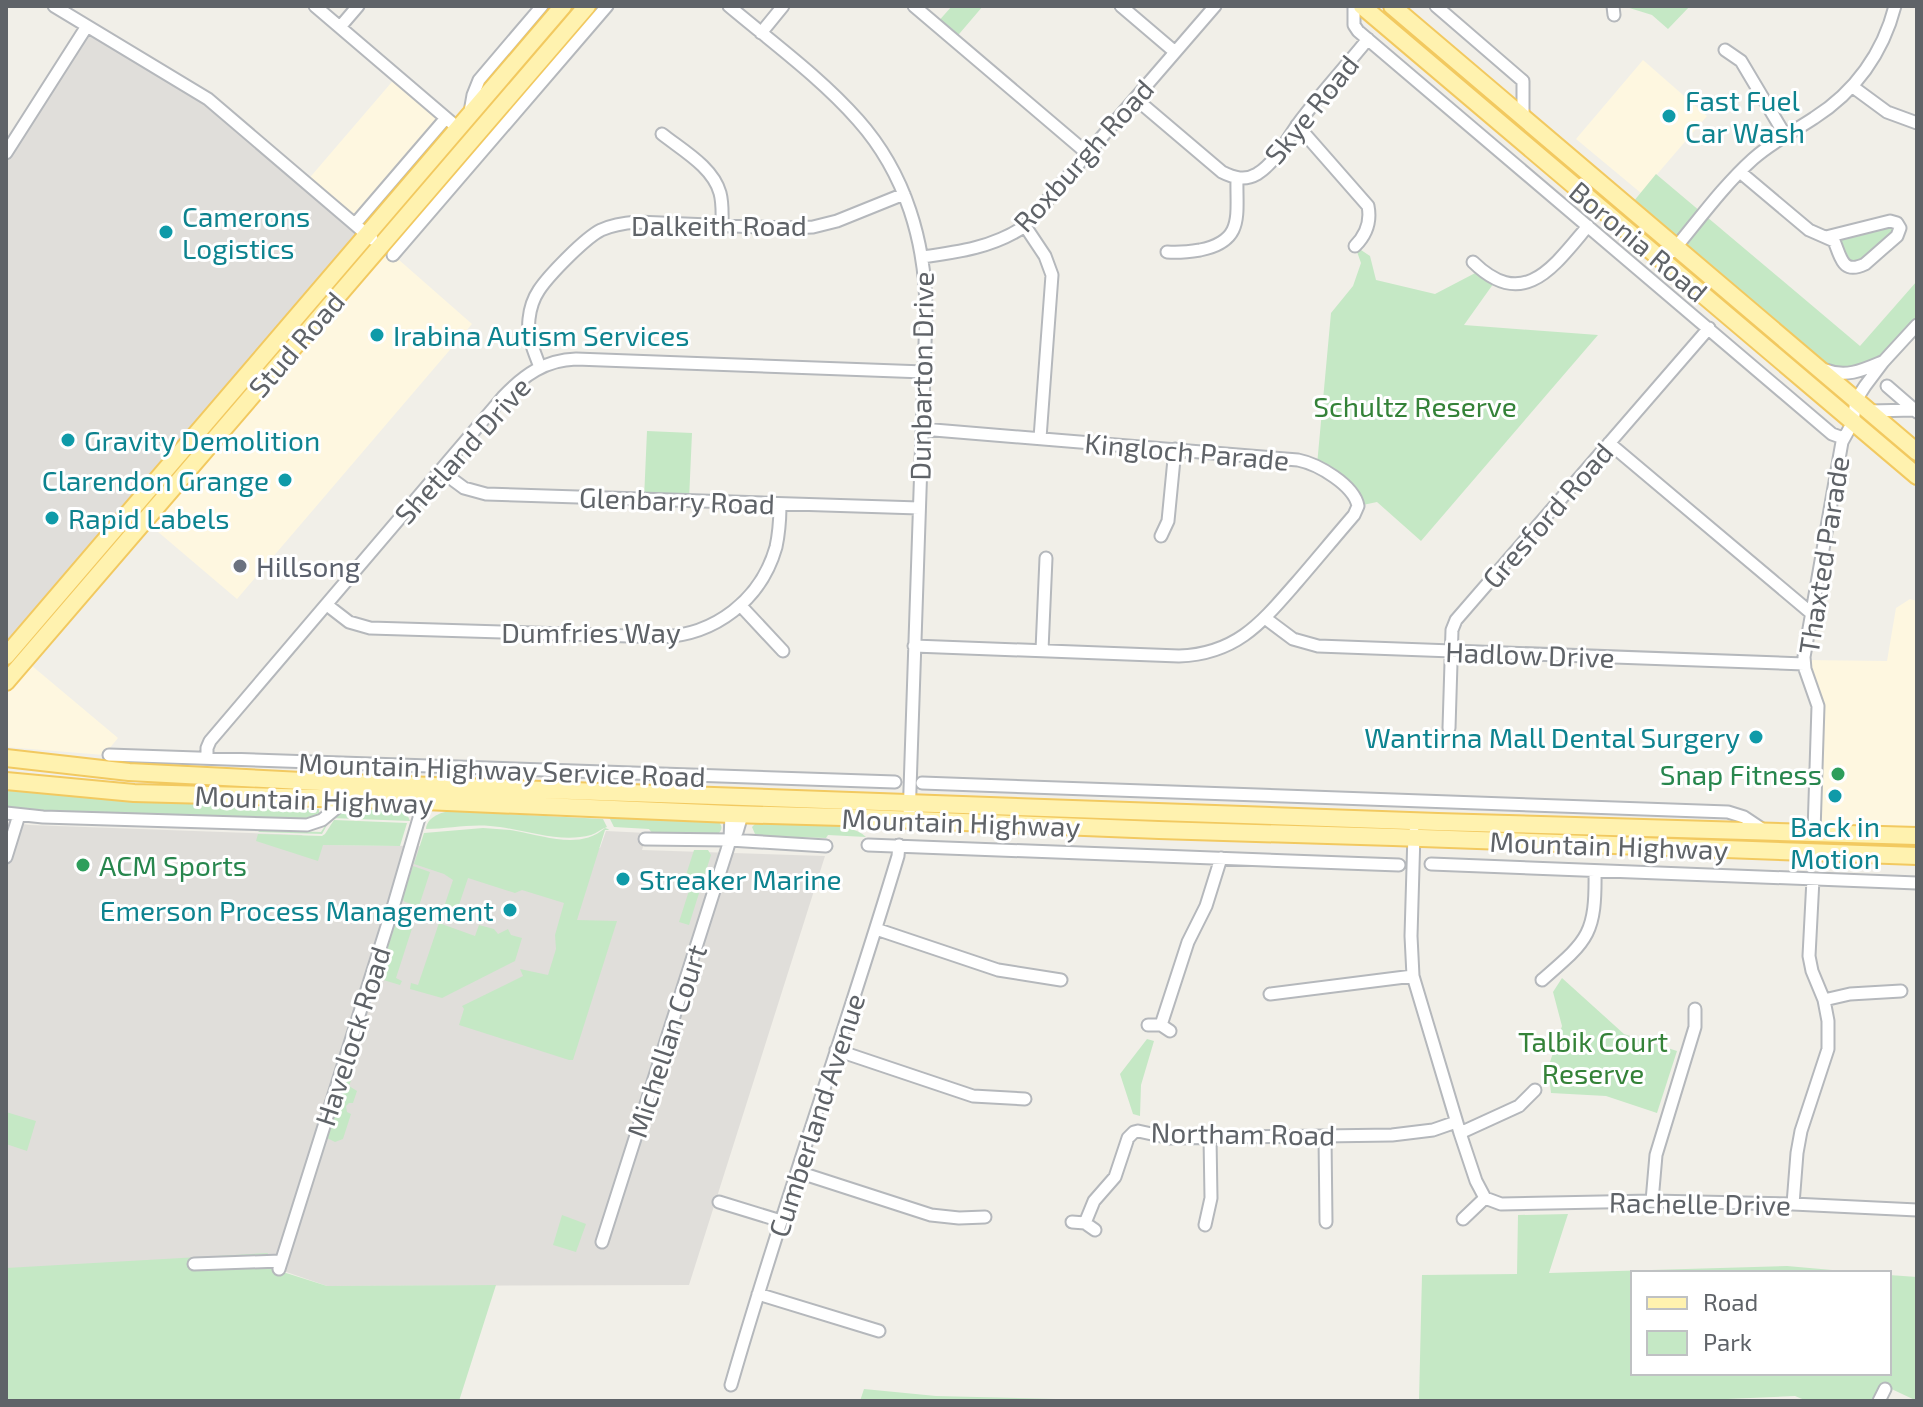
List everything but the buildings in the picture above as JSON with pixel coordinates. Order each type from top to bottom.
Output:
[{"type":"main road","name":"Stud Road","points":[[328,293],[361,230],[563,6]]},
{"type":"main road","name":"Stud Road","points":[[9,652],[112,531],[328,293],[386,248],[587,6]]},
{"type":"main road","name":"Boronia Road","points":[[1362,6],[1917,476]]},
{"type":"main road","name":"Boronia Road","points":[[1392,6],[1917,452]]},
{"type":"main road","name":"Stud Road","points":[[6,682],[162,499],[295,331]]},
{"type":"main road","points":[[112,531],[125,528],[162,499]]},
{"type":"main road","points":[[9,652],[24,651],[39,642]]},
{"type":"main road","name":"Mountain Highway","points":[[6,758],[129,772],[736,815],[909,811],[968,804],[1414,829],[1671,848],[1917,856]]},
{"type":"main road","points":[[79,767],[90,780],[134,793]]},
{"type":"main road","name":"Mountain Highway","points":[[6,781],[134,793],[347,799],[424,793],[738,796],[1039,826],[1646,827],[1917,836]]},
{"type":"main road","points":[[736,815],[738,796]]},
{"type":"main road","points":[[1020,806],[1037,815],[1039,826]]},
{"type":"main road","points":[[1646,827],[1646,846]]},
{"type":"main road","points":[[1671,848],[1673,828]]},
{"type":"street","points":[[54,6],[219,108],[386,248],[404,243],[607,6]]},
{"type":"street","points":[[315,6],[458,121],[479,80],[542,6]]},
{"type":"street","points":[[340,27],[358,6]]},
{"type":"street","name":"Dunbarton Drive","points":[[729,6],[860,122],[881,150],[904,194],[917,230],[926,298],[909,811]]},
{"type":"street","points":[[761,33],[783,6]]},
{"type":"street","points":[[914,6],[1088,154]]},
{"type":"street","points":[[1121,6],[1175,52]]},
{"type":"street","name":"Roxburgh Road","points":[[922,257],[990,244],[1025,226],[1215,6]]},
{"type":"street","name":"Boronia Road","points":[[1354,6],[1355,27],[1368,39],[1832,434],[1843,438]]},
{"type":"street","points":[[1436,6],[1523,81],[1523,117]]},
{"type":"street","points":[[1663,262],[1740,172],[1764,149],[1821,114],[1853,87],[1880,47],[1895,6]]},
{"type":"street","points":[[6,153],[87,26]]},
{"type":"street","name":"Skye Road","points":[[1136,99],[1216,167],[1237,178],[1254,175],[1264,169],[1368,39]]},
{"type":"street","points":[[1725,50],[1741,61],[1785,135]]},
{"type":"street","points":[[1853,87],[1878,107],[1917,123]]},
{"type":"street","points":[[1297,125],[1368,206],[1365,232],[1355,246]]},
{"type":"street","points":[[662,134],[703,166],[714,180],[721,199],[722,226]]},
{"type":"street","points":[[1740,172],[1814,234],[1834,241],[1846,265],[1856,267],[1865,264],[1895,238],[1900,228],[1890,221],[1826,237]]},
{"type":"street","points":[[1167,252],[1184,253],[1224,242],[1236,222],[1237,178]]},
{"type":"street","name":"Dalkeith Road","points":[[540,367],[528,332],[533,301],[546,281],[588,239],[611,226],[628,223],[799,228],[825,225],[904,194]]},
{"type":"street","points":[[1025,226],[1045,256],[1052,275],[1040,438]]},
{"type":"street","points":[[1473,262],[1486,274],[1502,282],[1516,285],[1530,282],[1548,271],[1588,226]]},
{"type":"street","points":[[1853,422],[1883,362],[1917,325]]},
{"type":"street","name":"Gresford Road","points":[[1449,728],[1452,630],[1456,620],[1709,328]]},
{"type":"street","name":"Shetland Drive","points":[[207,758],[210,741],[509,391],[540,367],[576,359],[924,372]]},
{"type":"street","points":[[1815,365],[1841,375],[1883,362]]},
{"type":"street","points":[[1887,386],[1916,411]]},
{"type":"street","points":[[1862,406],[1916,411]]},
{"type":"street","name":"Thaxted Parade","points":[[1814,832],[1818,706],[1804,664],[1843,438],[1853,422]]},
{"type":"street","name":"Kingloch Parade","points":[[914,646],[1179,656],[1217,650],[1237,641],[1265,618],[1356,513],[1358,506],[1355,496],[1309,462],[922,429]]},
{"type":"street","points":[[1609,443],[1811,613]]},
{"type":"street","points":[[1161,536],[1168,521],[1175,449]]},
{"type":"street","name":"Glenbarry Road","points":[[441,471],[459,486],[479,493],[919,508]]},
{"type":"street","name":"Dumfries Way","points":[[327,605],[349,622],[370,628],[661,637],[684,635],[716,623],[741,606],[760,582],[773,555],[780,504]]},
{"type":"street","points":[[1042,650],[1046,558]]},
{"type":"street","points":[[741,606],[783,651]]},
{"type":"street","name":"Hadlow Drive","points":[[1265,618],[1285,635],[1318,646],[1804,664]]},
{"type":"street","name":"Mountain Highway Service Road","points":[[109,755],[895,782]]},
{"type":"street","points":[[922,783],[989,786]]},
{"type":"street","points":[[968,804],[989,786]]},
{"type":"street","name":"Mountain Highway","points":[[989,786],[1728,812],[1744,817],[1765,831]]},
{"type":"street","name":"Havelock Road","points":[[194,1264],[280,1265],[390,916],[424,793]]},
{"type":"street","points":[[6,813],[307,825],[322,820],[347,799]]},
{"type":"street","points":[[6,857],[19,815]]},
{"type":"street","name":"Michellan Court","points":[[602,1242],[730,840],[737,832],[736,815]]},
{"type":"street","points":[[1414,829],[1413,976],[1458,1128],[1485,1198],[1463,1219]]},
{"type":"street","points":[[645,839],[826,846]]},
{"type":"street","points":[[868,845],[1399,865]]},
{"type":"street","name":"Cumberland Avenue","points":[[731,1385],[876,929],[899,845]]},
{"type":"street","points":[[1159,1027],[1188,942],[1206,906],[1221,858]]},
{"type":"street","name":"Mountain Highway","points":[[1431,864],[1917,883]]},
{"type":"street","points":[[1542,980],[1578,948],[1589,931],[1594,912],[1595,871]]},
{"type":"street","points":[[1793,1204],[1801,1131],[1828,1049],[1824,1000],[1809,956],[1813,879]]},
{"type":"street","points":[[876,929],[998,970],[1061,980]]},
{"type":"street","points":[[1270,994],[1413,976]]},
{"type":"street","points":[[1824,1000],[1850,994],[1901,991]]},
{"type":"street","points":[[1652,1201],[1654,1163],[1695,1027],[1695,1009]]},
{"type":"street","points":[[836,1050],[973,1096],[1025,1099]]},
{"type":"street","name":"Northam Road","points":[[1095,1230],[1078,1222],[1115,1177],[1128,1138],[1134,1132],[1162,1137],[1414,1133],[1458,1128],[1519,1106],[1535,1090]]},
{"type":"street","points":[[1325,1136],[1326,1222]]},
{"type":"street","points":[[1205,1225],[1211,1198],[1210,1137]]},
{"type":"street","points":[[798,1172],[931,1215],[985,1217]]},
{"type":"street","name":"Rachelle Drive","points":[[1485,1198],[1501,1204],[1652,1201],[1917,1210]]},
{"type":"street","points":[[719,1202],[781,1221]]},
{"type":"street","points":[[758,1294],[879,1331]]},
{"type":"street","points":[[1879,1401],[1885,1389]]},
{"type":"shaded area","points":[[87,26],[178,81],[368,235],[6,656],[6,153]]},
{"type":"shaded area","points":[[1643,60],[1707,116],[1641,193],[1576,139]]},
{"type":"shaded area","points":[[397,76],[446,118],[355,224],[306,182]]},
{"type":"shaded area","points":[[382,245],[472,324],[237,599],[144,520]]},
{"type":"shaded area","points":[[1910,599],[1917,601],[1917,836],[1814,832],[1818,732],[1804,660],[1887,661],[1896,608]]},
{"type":"shaded area","points":[[25,660],[118,738],[104,755],[6,747],[6,682]]},
{"type":"shaded area","points":[[6,822],[302,835],[306,840],[324,845],[600,848],[606,831],[647,833],[642,850],[825,856],[689,1285],[327,1286],[269,1266],[6,1271]]},
{"type":"green space","points":[[952,6],[983,6],[954,40],[936,24]]},
{"type":"green space","points":[[1623,6],[1690,6],[1668,29],[1652,15]]},
{"type":"green space","points":[[1656,174],[1860,346],[1917,281],[1917,325],[1883,362],[1837,374],[1629,207]]},
{"type":"green space","points":[[1894,221],[1897,236],[1851,267],[1832,239]]},
{"type":"green space","name":"Schultz Reserve","points":[[1355,246],[1370,256],[1376,280],[1435,294],[1481,270],[1496,280],[1464,325],[1598,335],[1421,541],[1377,502],[1358,506],[1317,465],[1331,313],[1353,286],[1361,263]]},
{"type":"green space","points":[[647,431],[692,433],[689,500],[644,499]]},
{"type":"green space","points":[[6,789],[108,800],[319,809],[319,813],[323,813],[312,820],[302,820],[18,809],[6,807]]},
{"type":"green space","points":[[346,808],[400,810],[407,814],[410,821],[332,818]]},
{"type":"green space","points":[[449,811],[603,819],[607,827],[591,835],[566,838],[490,826],[426,829],[431,819]]},
{"type":"green space","points":[[609,817],[716,821],[721,829],[717,834],[652,833],[649,829],[614,827]]},
{"type":"green space","points":[[330,820],[322,834],[258,832],[321,832]]},
{"type":"green space","points":[[334,820],[407,823],[400,846],[323,845],[318,861],[256,841],[258,834],[322,836]]},
{"type":"green space","points":[[761,822],[832,825],[866,837],[760,836],[755,834],[752,827]]},
{"type":"green space","points":[[483,828],[562,840],[585,838],[605,828],[609,830],[605,830],[577,920],[617,921],[573,1060],[459,1025],[464,1009],[462,1006],[523,976],[520,969],[548,975],[564,903],[522,890],[515,893],[468,878],[455,917],[442,913],[453,880],[414,864],[424,833]]},
{"type":"green space","points":[[694,850],[708,850],[711,855],[689,925],[679,922],[693,878],[686,875]]},
{"type":"green space","points":[[413,866],[430,872],[419,906],[402,899]]},
{"type":"green space","points":[[400,911],[416,916],[396,978],[402,981],[400,985],[378,976]]},
{"type":"green space","points":[[439,923],[475,936],[479,925],[494,929],[498,934],[508,929],[511,935],[522,938],[515,961],[442,998],[410,989],[411,983],[418,985]]},
{"type":"green space","name":"Talbik Court Reserve","points":[[1562,978],[1624,1034],[1677,1051],[1657,1113],[1606,1096],[1551,1093],[1545,1077],[1562,1026],[1553,992]]},
{"type":"green space","points":[[1147,1039],[1154,1041],[1141,1085],[1140,1116],[1133,1114],[1120,1074]]},
{"type":"green space","points":[[347,1076],[352,1078],[349,1086],[357,1091],[353,1103],[346,1106],[351,1114],[343,1139],[335,1142],[327,1136]]},
{"type":"green space","points":[[6,1112],[36,1121],[27,1151],[6,1144]]},
{"type":"green space","points":[[1568,1214],[1549,1273],[1787,1266],[1843,1271],[1631,1271],[1631,1375],[1891,1375],[1891,1275],[1917,1277],[1917,1401],[1883,1385],[1874,1401],[1807,1401],[1795,1396],[1679,1401],[1412,1401],[1419,1400],[1422,1275],[1517,1274],[1518,1215]]},
{"type":"green space","points":[[562,1215],[586,1224],[576,1252],[553,1245]]},
{"type":"green space","points":[[268,1253],[264,1266],[327,1286],[496,1285],[459,1401],[6,1401],[6,1268]]},
{"type":"green space","points":[[864,1389],[936,1396],[1136,1401],[860,1401]]},
{"type":"place","name":"Fast Fuel Car Wash","points":[[1669,116]]},
{"type":"place","name":"Camerons Logistics","points":[[166,232]]},
{"type":"place","name":"Irabina Autism Services","points":[[377,335]]},
{"type":"place","name":"Gravity Demolition","points":[[68,440]]},
{"type":"place","name":"Clarendon Grange","points":[[285,480]]},
{"type":"place","name":"Rapid Labels","points":[[52,518]]},
{"type":"place","name":"Hillsong","points":[[240,566]]},
{"type":"place","name":"Wantirna Mall Dental Surgery","points":[[1756,737]]},
{"type":"place","name":"Snap Fitness","points":[[1838,774]]},
{"type":"place","name":"Back in Motion","points":[[1835,796]]},
{"type":"place","name":"ACM Sports","points":[[83,865]]},
{"type":"place","name":"Streaker Marine","points":[[623,879]]},
{"type":"place","name":"Emerson Process Management","points":[[510,910]]}]
